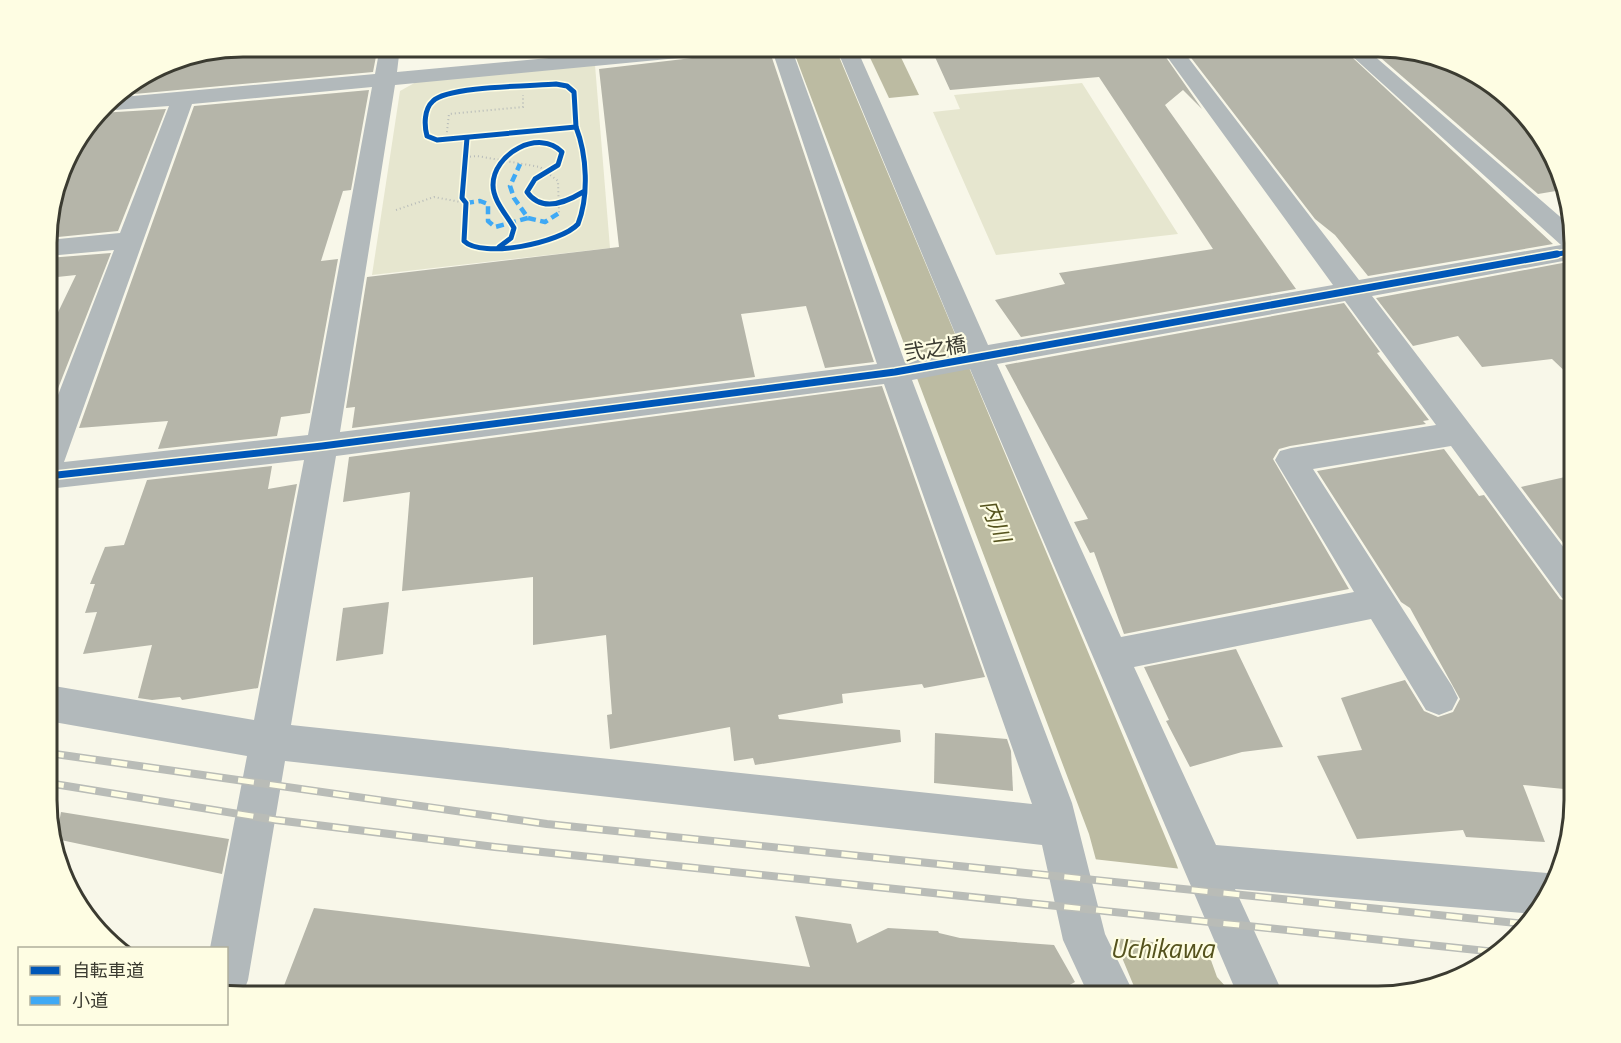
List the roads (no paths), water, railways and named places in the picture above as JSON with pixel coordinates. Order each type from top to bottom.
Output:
[{"type":"street","points":[[228,969],[322,446],[389,57]]},
{"type":"street","points":[[119,104],[616,57]]},
{"type":"street","points":[[785,57],[895,372],[1021,712],[1059,827],[1085,940],[1108,986]]},
{"type":"street","points":[[851,57],[980,359],[1257,986]]},
{"type":"street","points":[[1178,57],[1564,574]]},
{"type":"street","points":[[1364,57],[1564,233]]},
{"type":"street","points":[[57,440],[183,98]]},
{"type":"street","points":[[57,247],[131,240]]},
{"type":"street","name":"弐之橋","points":[[57,475],[322,446],[895,372],[980,359],[1564,253]]},
{"type":"street","points":[[1439,698],[1291,460],[1458,434]]},
{"type":"street","points":[[1111,655],[1380,602]]},
{"type":"street","points":[[57,705],[269,741],[1059,827]]},
{"type":"street","points":[[1203,865],[1539,893]]},
{"type":"water","name":"Uchikawa","points":[[796,57],[839,57],[1175,860],[1217,977],[1225,986],[1134,986],[1123,960],[1089,834]]},
{"type":"water","points":[[870,57],[901,57],[919,95],[889,98]]},
{"type":"railway","points":[[57,754],[547,824],[1518,923]]},
{"type":"railway","points":[[57,784],[276,820],[495,847],[1486,951]]},
{"type":"water label","name":"内川","points":[[996,521]]}]
